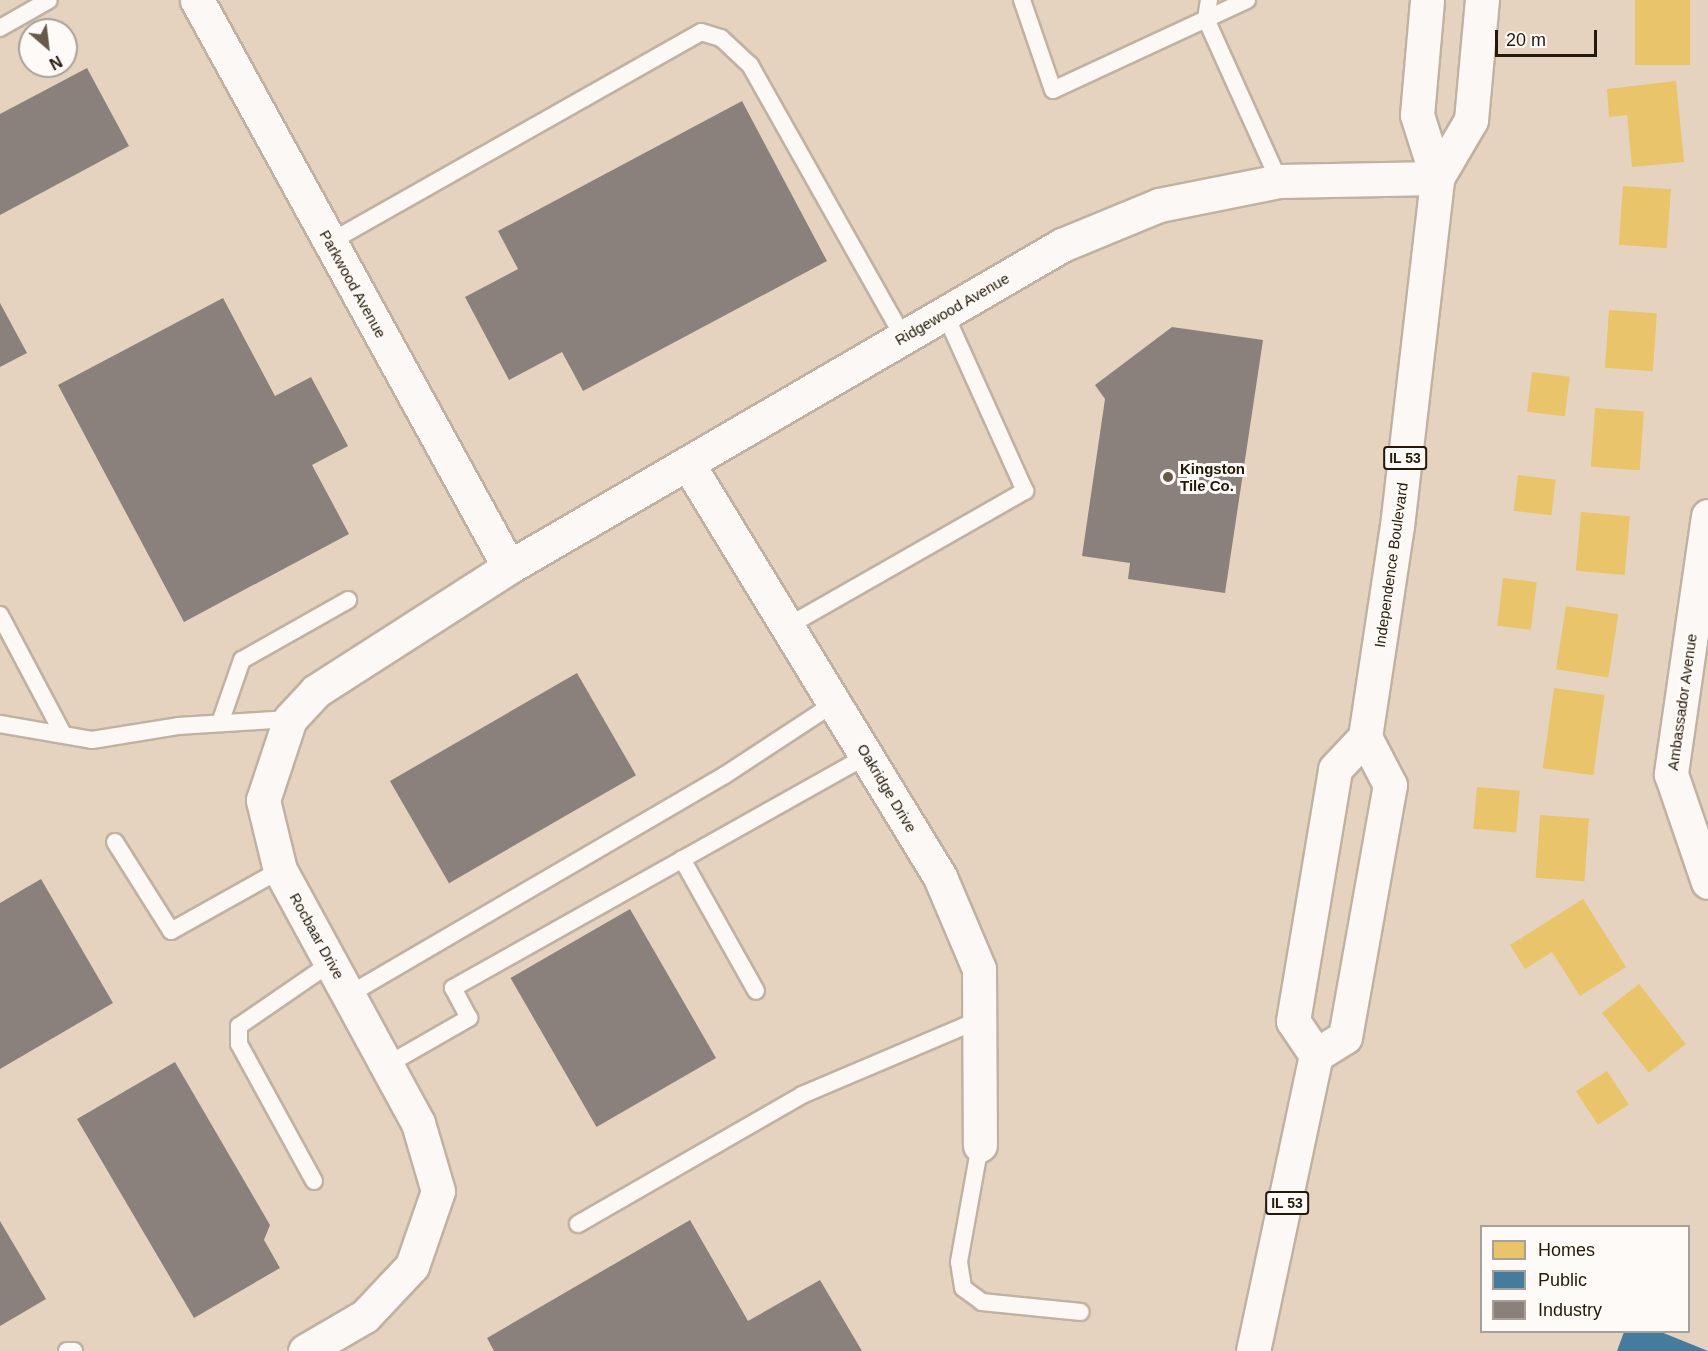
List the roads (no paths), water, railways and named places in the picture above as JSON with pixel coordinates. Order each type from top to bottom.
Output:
[{"type":"street","name":"Parkwood Avenue","points":[[197,0],[509,567]]},
{"type":"street","name":"Independence Boulevard","points":[[1427,0],[1417,115],[1437,178]]},
{"type":"street","name":"Independence Boulevard","points":[[1365,737],[1397,526],[1437,178],[1471,120],[1482,0]]},
{"type":"street","name":"Ridgewood Avenue","points":[[509,567],[1062,245],[1160,205],[1279,181],[1437,178]]},
{"type":"street","name":"Oakridge Drive","points":[[688,464],[868,754],[940,877],[979,969],[980,1145]]},
{"type":"street","name":"Ambassador Avenue","points":[[1708,516],[1671,774],[1708,882]]},
{"type":"street","name":"Rocbaar Drive","points":[[305,1351],[365,1316],[412,1266],[438,1191],[418,1123],[350,994],[280,870],[263,800],[290,719],[316,691],[385,642],[509,567]]},
{"type":"street","points":[[1365,737],[1390,785],[1345,1037],[1316,1055],[1293,1021],[1335,769],[1365,737]]},
{"type":"street","name":"IL 53","points":[[1253,1351],[1316,1055]]},
{"type":"lane","points":[[0,28],[50,0]]},
{"type":"lane","points":[[1022,0],[1053,90],[1247,0]]},
{"type":"lane","points":[[1209,0],[1206,19],[1279,181]]},
{"type":"lane","points":[[330,242],[701,32],[721,38],[750,65],[904,338]]},
{"type":"lane","points":[[788,626],[1025,490],[945,314]]},
{"type":"lane","points":[[220,723],[242,660],[348,600]]},
{"type":"lane","points":[[0,615],[63,734]]},
{"type":"lane","points":[[350,994],[726,775],[836,702]]},
{"type":"lane","points":[[0,724],[92,740],[220,723],[290,719]]},
{"type":"lane","points":[[387,1065],[469,1018],[453,988],[868,754]]},
{"type":"lane","points":[[115,842],[171,931],[280,870]]},
{"type":"lane","points":[[682,860],[756,991]]},
{"type":"lane","points":[[314,1181],[239,1044],[239,1026],[332,962]]},
{"type":"lane","points":[[578,1224],[802,1095],[979,1020]]},
{"type":"lane","points":[[980,1145],[959,1262],[963,1288],[982,1302],[1080,1312]]},
{"type":"lane","points":[[67,1351],[74,1351]]},
{"type":"place","name":"Kingston Tile Co.","points":[[1168,477]]}]
